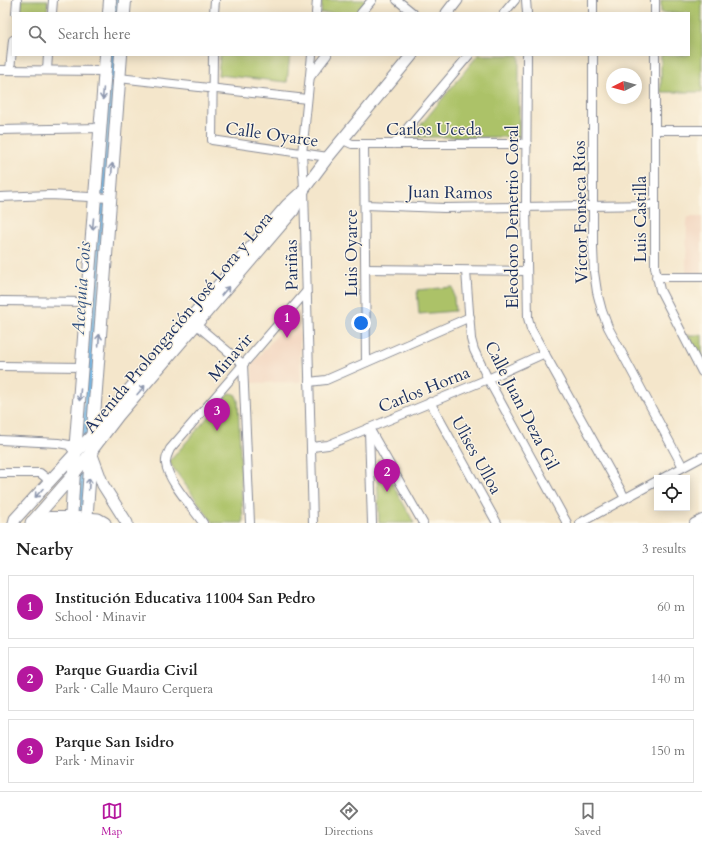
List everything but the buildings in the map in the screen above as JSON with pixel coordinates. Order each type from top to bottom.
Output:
[{"type":"main road","points":[[109,12],[110,0]]},
{"type":"main road","points":[[124,0],[124,12]]},
{"type":"main road","points":[[72,519],[75,453],[106,56]]},
{"type":"main road","points":[[32,522],[49,518],[86,520],[121,56]]},
{"type":"street","points":[[16,12],[17,0]]},
{"type":"street","points":[[52,12],[53,0]]},
{"type":"street","points":[[214,12],[215,0]]},
{"type":"street","points":[[316,12],[318,0]]},
{"type":"street","points":[[363,12],[372,0]]},
{"type":"street","points":[[397,0],[412,12]]},
{"type":"street","points":[[448,12],[457,0]]},
{"type":"street","points":[[505,12],[515,0]]},
{"type":"street","points":[[526,0],[526,12]]},
{"type":"street","points":[[593,0],[593,12]]},
{"type":"street","points":[[655,0],[655,12]]},
{"type":"street","points":[[10,70],[12,50]]},
{"type":"street","points":[[47,70],[48,56]]},
{"type":"street","points":[[213,56],[213,88]]},
{"type":"street","name":"Pariñas","points":[[312,56],[302,154],[312,447],[313,523]]},
{"type":"street","points":[[310,77],[327,56]]},
{"type":"street","name":"Avenida Prolongación José Lora y Lora","points":[[14,523],[293,211],[304,189],[328,157],[411,56]]},
{"type":"street","points":[[394,144],[468,56]]},
{"type":"street","name":"Eleodoro Demetrio Coral","points":[[527,56],[526,207],[528,318],[531,329],[625,498]]},
{"type":"street","name":"Víctor Fonseca Ríos","points":[[593,56],[594,272],[597,292],[602,311],[616,343],[683,467]]},
{"type":"street","name":"Luis Castilla","points":[[656,56],[656,277],[665,301],[702,372]]},
{"type":"street","points":[[0,70],[105,71]]},
{"type":"street","points":[[119,78],[308,99]]},
{"type":"street","name":"Calle Oyarce","points":[[213,88],[212,140],[328,157]]},
{"type":"street","points":[[0,130],[100,128]]},
{"type":"street","points":[[656,130],[702,130]]},
{"type":"street","name":"Carlos Uceda","points":[[343,140],[352,144],[527,144]]},
{"type":"street","name":"Luis Oyarce","points":[[364,144],[366,362]]},
{"type":"street","points":[[0,197],[50,195],[110,198]]},
{"type":"street","name":"Juan Ramos","points":[[365,205],[444,208],[655,205]]},
{"type":"street","points":[[366,269],[527,271]]},
{"type":"street","name":"Calle Juan Deza Gil","points":[[466,271],[471,340],[474,350],[488,379],[568,523]]},
{"type":"street","points":[[656,277],[702,277]]},
{"type":"street","name":"Minavir","points":[[203,523],[168,473],[166,463],[170,449],[306,292]]},
{"type":"street","points":[[0,301],[87,302]]},
{"type":"street","points":[[309,382],[326,380],[470,317]]},
{"type":"street","points":[[193,322],[243,364],[250,523]]},
{"type":"street","name":"Avenida Prolongación José Lora y Lora","points":[[32,522],[91,453],[118,416],[193,322]]},
{"type":"street","name":"Carlos Horna","points":[[312,447],[328,445],[488,379],[545,352]]},
{"type":"street","points":[[0,366],[82,367]]},
{"type":"street","name":"Ulises Ulloa","points":[[430,402],[497,523]]},
{"type":"street","points":[[369,428],[372,523]]},
{"type":"street","points":[[369,428],[423,523]]},
{"type":"street","points":[[0,440],[58,443],[69,445],[75,453]]},
{"type":"street","points":[[91,453],[103,485],[127,523]]},
{"type":"street","points":[[668,475],[702,457]]},
{"type":"street","points":[[0,473],[40,473],[50,481]]},
{"type":"street","points":[[580,523],[654,483]]},
{"type":"street","points":[[86,520],[98,519],[105,523]]},
{"type":"street","points":[[694,523],[702,519]]},
{"type":"shaded area","points":[[687,217],[702,217],[702,274],[686,273]]},
{"type":"shaded area","points":[[297,312],[299,312],[301,382],[252,383],[252,364]]},
{"type":"green space","points":[[22,0],[48,0],[47,12],[21,12]]},
{"type":"green space","points":[[322,0],[367,0],[357,12],[321,12]]},
{"type":"green space","points":[[661,0],[702,0],[702,92],[661,92],[661,56],[690,56],[690,12],[661,12]]},
{"type":"green space","points":[[220,56],[290,56],[287,82],[218,75]]},
{"type":"green space","points":[[477,56],[519,56],[519,137],[411,137]]},
{"type":"green space","points":[[453,287],[455,311],[419,314],[417,290]]},
{"type":"green space","points":[[688,335],[702,335],[702,362]]},
{"type":"green space","points":[[229,393],[235,394],[238,400],[243,523],[213,523],[169,462]]},
{"type":"green space","points":[[379,459],[414,523],[379,523],[377,460]]},
{"type":"waterway","name":"Acequia Cois","points":[[117,12],[118,0]]},
{"type":"waterway","name":"Acequia Cois","points":[[84,445],[114,56]]},
{"type":"waterway","name":"Acequia Cois","points":[[79,523],[83,463]]},
{"type":"place","name":"Institución Educativa 11004 San Pedro","points":[[287,338]]},
{"type":"place","name":"Parque San Isidro","points":[[217,431]]},
{"type":"place","name":"Parque Guardia Civil","points":[[387,492]]}]
